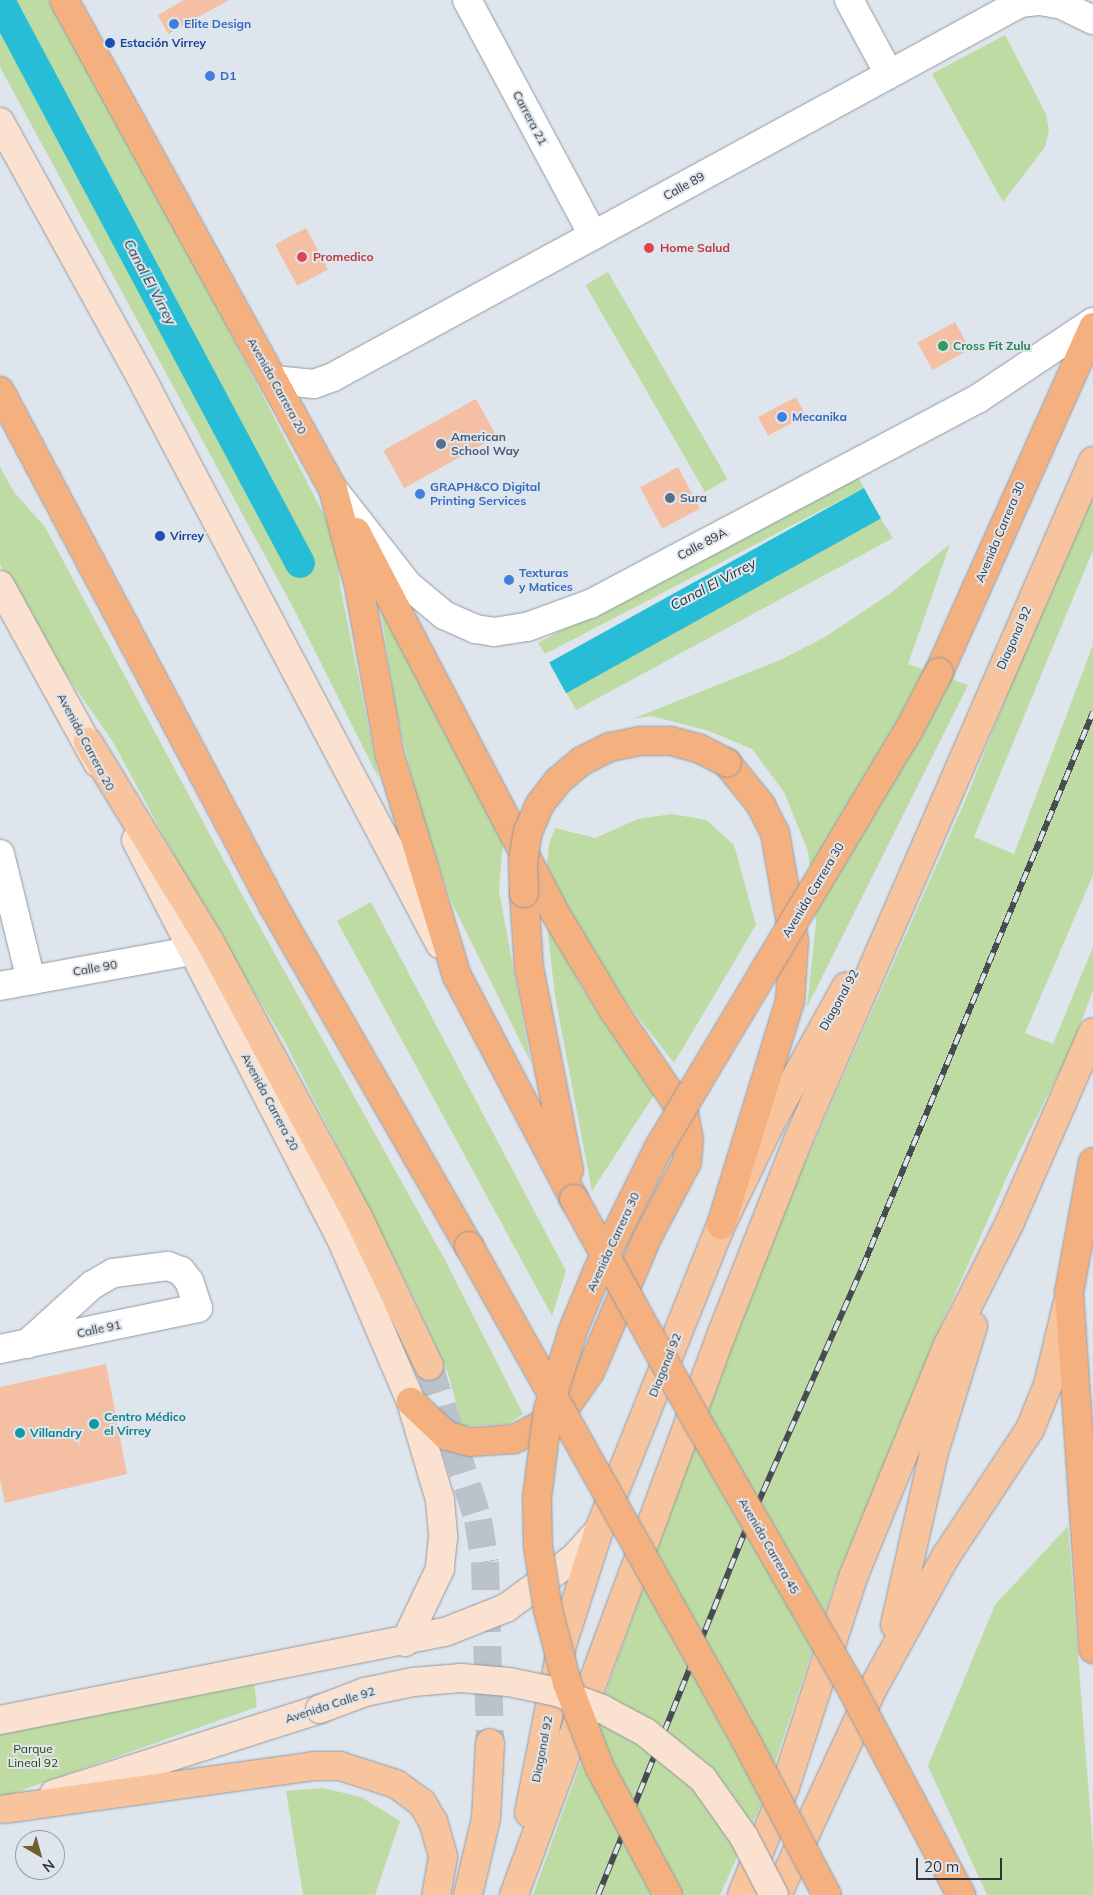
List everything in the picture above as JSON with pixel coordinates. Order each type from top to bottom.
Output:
[{"type":"highway","name":"Avenida Carrera 20","points":[[64,0],[333,489],[359,586],[390,756],[457,976],[574,1199]]},
{"type":"highway","name":"Avenida Carrera 30","points":[[668,1895],[622,1815],[567,1683],[548,1610],[538,1546],[540,1454],[548,1410],[574,1330],[622,1219],[659,1147],[904,738],[939,672],[1093,327]]},
{"type":"highway","points":[[0,391],[275,909],[469,1246],[744,1737],[827,1895]]},
{"type":"highway","points":[[333,489],[555,913],[614,1011],[684,1114],[689,1140],[687,1162],[640,1252],[590,1372],[557,1414],[514,1439],[470,1442],[447,1436],[411,1402]]},
{"type":"highway","points":[[574,1199],[529,968],[523,862],[531,825],[540,804],[559,780],[582,761],[610,747],[640,741],[671,741],[700,749],[727,763],[761,805],[775,833],[794,941],[790,1001],[721,1224]]},
{"type":"highway","points":[[1093,1162],[1069,1293],[1093,1650]]},
{"type":"highway","name":"Avenida Carrera 45","points":[[574,1199],[850,1686],[961,1895]]},
{"type":"main road","name":"Avenida Carrera 20","points":[[0,122],[146,387],[457,976]]},
{"type":"main road","name":"Diagonal 92","points":[[514,1895],[722,1332],[912,870],[1093,461]]},
{"type":"main road","name":"Avenida Carrera 20","points":[[0,585],[88,742],[190,951],[343,1243],[411,1402],[440,1500],[443,1538],[440,1569],[405,1642]]},
{"type":"main road","points":[[88,742],[210,942],[358,1217],[429,1366]]},
{"type":"main road","name":"Diagonal 92","points":[[514,1895],[562,1645],[599,1530],[721,1224],[770,1124],[912,870]]},
{"type":"main road","points":[[742,1895],[785,1787],[854,1575],[948,1345],[1010,1222],[1093,1032]]},
{"type":"main road","points":[[873,1688],[901,1607],[937,1443],[1010,1222]]},
{"type":"main road","points":[[776,1895],[873,1688],[946,1556],[1030,1429],[1048,1385],[1069,1293]]},
{"type":"main road","points":[[0,1720],[405,1642],[445,1632],[506,1608],[574,1558],[599,1530]]},
{"type":"main road","name":"Avenida Calle 92","points":[[2,1809],[320,1709],[366,1692],[413,1682],[461,1678],[510,1682],[557,1692],[602,1709],[645,1732],[684,1761],[719,1798],[776,1895]]},
{"type":"main road","points":[[468,1895],[486,1818],[490,1743]]},
{"type":"main road","points":[[2,1809],[313,1766],[340,1766],[396,1784],[422,1803],[434,1821],[443,1857],[436,1895]]},
{"type":"street","name":"Carrera 21","points":[[467,0],[593,235]]},
{"type":"street","points":[[849,0],[889,74]]},
{"type":"street","name":"Calle 89","points":[[274,380],[314,384],[333,377],[1020,3],[1040,0],[1062,5],[1093,20]]},
{"type":"street","name":"Calle 89A","points":[[333,489],[408,585],[437,610],[476,629],[494,632],[527,627],[590,604],[979,398],[1093,322]]},
{"type":"street","points":[[0,854],[31,980]]},
{"type":"street","name":"Calle 90","points":[[0,986],[190,951]]},
{"type":"street","name":"Calle 91","points":[[0,1350],[198,1308],[189,1281],[181,1271],[168,1266],[113,1274],[92,1284],[27,1344]]},
{"type":"green space","points":[[0,0],[48,0],[200,273],[329,525],[337,551],[340,586],[379,779],[295,611],[0,67]]},
{"type":"green space","points":[[1005,35],[1046,114],[1049,131],[1045,147],[1003,202],[932,74]]},
{"type":"green space","points":[[608,272],[728,479],[705,492],[585,285]]},
{"type":"green space","points":[[0,467],[14,492],[45,527],[246,902],[444,1258],[523,1414],[508,1424],[462,1426],[448,1373],[415,1300],[285,1042],[205,912],[113,742],[47,647],[0,564]]},
{"type":"green space","points":[[855,471],[864,488],[545,654],[538,643]]},
{"type":"green space","points":[[1093,497],[1093,550],[974,837],[1014,854],[1093,645],[1093,875],[1025,1033],[1053,1044],[1093,947],[1093,990],[1071,1049],[1010,1170],[939,1330],[835,1583],[762,1802],[720,1895],[533,1895],[732,1341],[784,1210],[966,799],[1022,658]]},
{"type":"green space","points":[[881,519],[893,538],[576,710],[562,685]]},
{"type":"green space","points":[[950,544],[908,664],[968,685],[807,1007],[816,922],[808,851],[784,792],[752,749],[709,731],[651,716],[632,719],[780,660],[825,637],[891,593]]},
{"type":"green space","points":[[379,598],[503,840],[499,891],[531,1063],[451,901],[419,807],[396,709]]},
{"type":"green space","points":[[672,814],[706,820],[734,845],[756,925],[674,1063],[624,999],[546,875],[549,844],[555,828],[595,838],[638,819]]},
{"type":"green space","points":[[371,902],[566,1271],[552,1316],[337,921]]},
{"type":"green space","points":[[546,916],[582,989],[654,1095],[592,1191],[555,996]]},
{"type":"green space","points":[[1068,1526],[1093,1849],[1093,1895],[987,1895],[928,1766],[995,1605]]},
{"type":"green space","name":"Parque Lineal 92","points":[[254,1683],[257,1707],[0,1798],[0,1733]]},
{"type":"green space","points":[[323,1788],[361,1797],[400,1821],[375,1895],[303,1895],[286,1791]]},
{"type":"water","points":[[864,488],[881,519],[566,693],[549,663]]},
{"type":"building","name":"Elite Design","points":[[184,0],[229,0],[168,34],[158,15]]},
{"type":"building","name":"Promedico","points":[[306,228],[328,269],[297,286],[275,244]]},
{"type":"building","name":"Cross Fit Zulu","points":[[955,322],[970,349],[932,370],[917,343]]},
{"type":"building","name":"Mecanika","points":[[796,397],[806,416],[768,436],[758,417]]},
{"type":"building","name":"American School Way","points":[[476,399],[497,437],[404,488],[383,450]]},
{"type":"building","name":"Sura","points":[[678,467],[700,508],[662,529],[640,487]]},
{"type":"building","points":[[106,1364],[127,1474],[5,1503],[0,1479],[0,1387]]},
{"type":"waterway","name":"Canal El Virrey","points":[[0,1],[300,563]]},
{"type":"tunnel","points":[[429,1366],[478,1520],[485,1562],[490,1743]]},
{"type":"railway","points":[[598,1895],[745,1532],[862,1268],[1093,712]]},
{"type":"place","name":"Elite Design","points":[[174,24]]},
{"type":"place","name":"Estación Virrey","points":[[110,43]]},
{"type":"place","name":"D1","points":[[210,76]]},
{"type":"place","name":"Home Salud","points":[[649,248]]},
{"type":"place","name":"Promedico","points":[[302,257]]},
{"type":"place","name":"Cross Fit Zulu","points":[[943,346]]},
{"type":"place","name":"Mecanika","points":[[782,417]]},
{"type":"place","name":"American School Way","points":[[441,444]]},
{"type":"place","name":"GRAPH&CO Digital Printing Services","points":[[420,494]]},
{"type":"place","name":"Sura","points":[[670,498]]},
{"type":"place","name":"Virrey","points":[[160,536]]},
{"type":"place","name":"Texturas y Matices","points":[[509,580]]},
{"type":"place","name":"Centro Médico el Virrey","points":[[94,1424]]},
{"type":"place","name":"Villandry","points":[[20,1433]]}]
